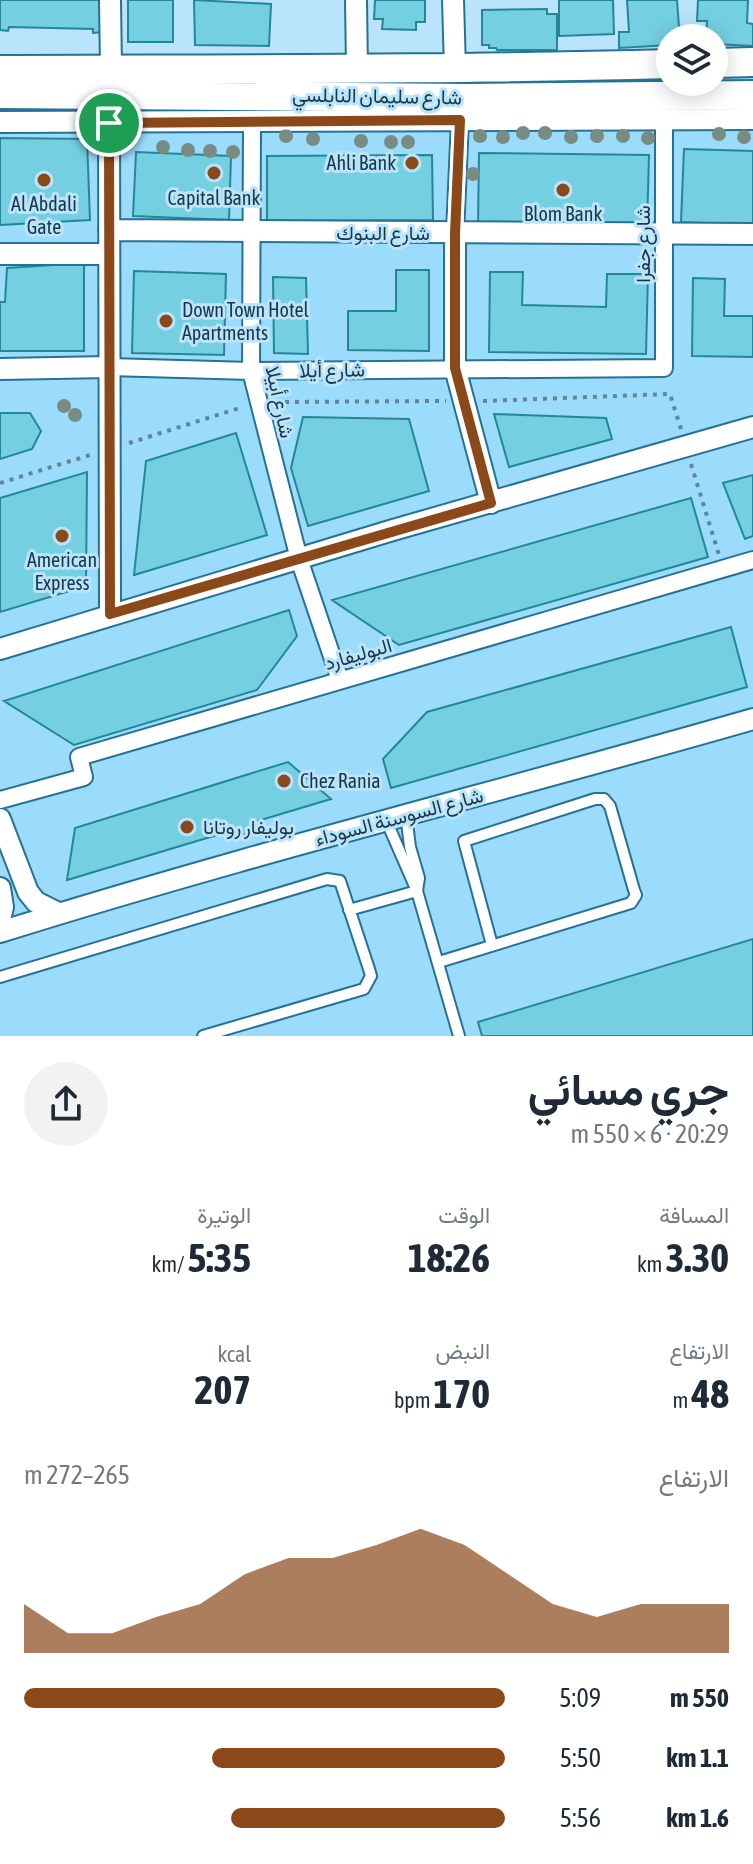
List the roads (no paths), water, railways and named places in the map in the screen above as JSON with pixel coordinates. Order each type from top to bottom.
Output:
[{"type":"main road","points":[[728,63],[753,62]]},
{"type":"main road","name":"شارع سليمان النابلسي","points":[[0,70],[109,96],[357,69],[656,64]]},
{"type":"main road","name":"شارع سليمان النابلسي","points":[[0,94],[469,98],[753,95]]},
{"type":"street","points":[[110,0],[110,614]]},
{"type":"street","points":[[356,0],[357,69]]},
{"type":"street","points":[[453,0],[455,69]]},
{"type":"street","name":"شارع سليمان النابلسي","points":[[0,122],[109,96],[252,121],[753,119]]},
{"type":"street","points":[[460,120],[455,234],[455,368],[491,503]]},
{"type":"street","name":"شارع جفرا","points":[[664,120],[664,368]]},
{"type":"street","name":"شارع أبيلا","points":[[252,121],[249,232],[251,371],[299,559],[340,680]]},
{"type":"street","name":"شارع البنوك","points":[[109,230],[753,234]]},
{"type":"street","points":[[0,254],[109,254]]},
{"type":"street","name":"شارع أيلا","points":[[0,369],[664,368]]},
{"type":"street","points":[[0,649],[110,614],[753,427]]},
{"type":"street","name":"البوليفارد","points":[[0,800],[84,777],[79,757],[753,560]]},
{"type":"street","name":"شارع السوسنة السوداء","points":[[0,932],[396,817],[753,719]]},
{"type":"street","points":[[0,819],[28,892],[36,902],[58,913]]},
{"type":"street","points":[[0,888],[3,907],[0,919]]},
{"type":"lane","points":[[439,962],[626,905],[634,899],[610,806],[604,799],[595,799],[464,841],[492,945]]},
{"type":"lane","points":[[396,817],[459,1036]]},
{"type":"lane","points":[[396,817],[410,847],[419,878],[417,891]]},
{"type":"lane","points":[[0,977],[327,879],[340,881],[371,976],[364,989],[203,1036]]},
{"type":"lane","points":[[349,910],[417,891]]},
{"type":"place","name":"Ahli Bank","points":[[412,163]]},
{"type":"place","name":"Capital Bank","points":[[214,173]]},
{"type":"place","name":"Al Abdali Gate","points":[[44,180]]},
{"type":"place","name":"Blom Bank","points":[[563,190]]},
{"type":"place","name":"Down Town Hotel Apartments","points":[[166,321]]},
{"type":"place","name":"American Express","points":[[62,536]]},
{"type":"place","name":"Chez Rania","points":[[284,781]]},
{"type":"place","name":"بوليفار روتانا","points":[[187,827]]}]
